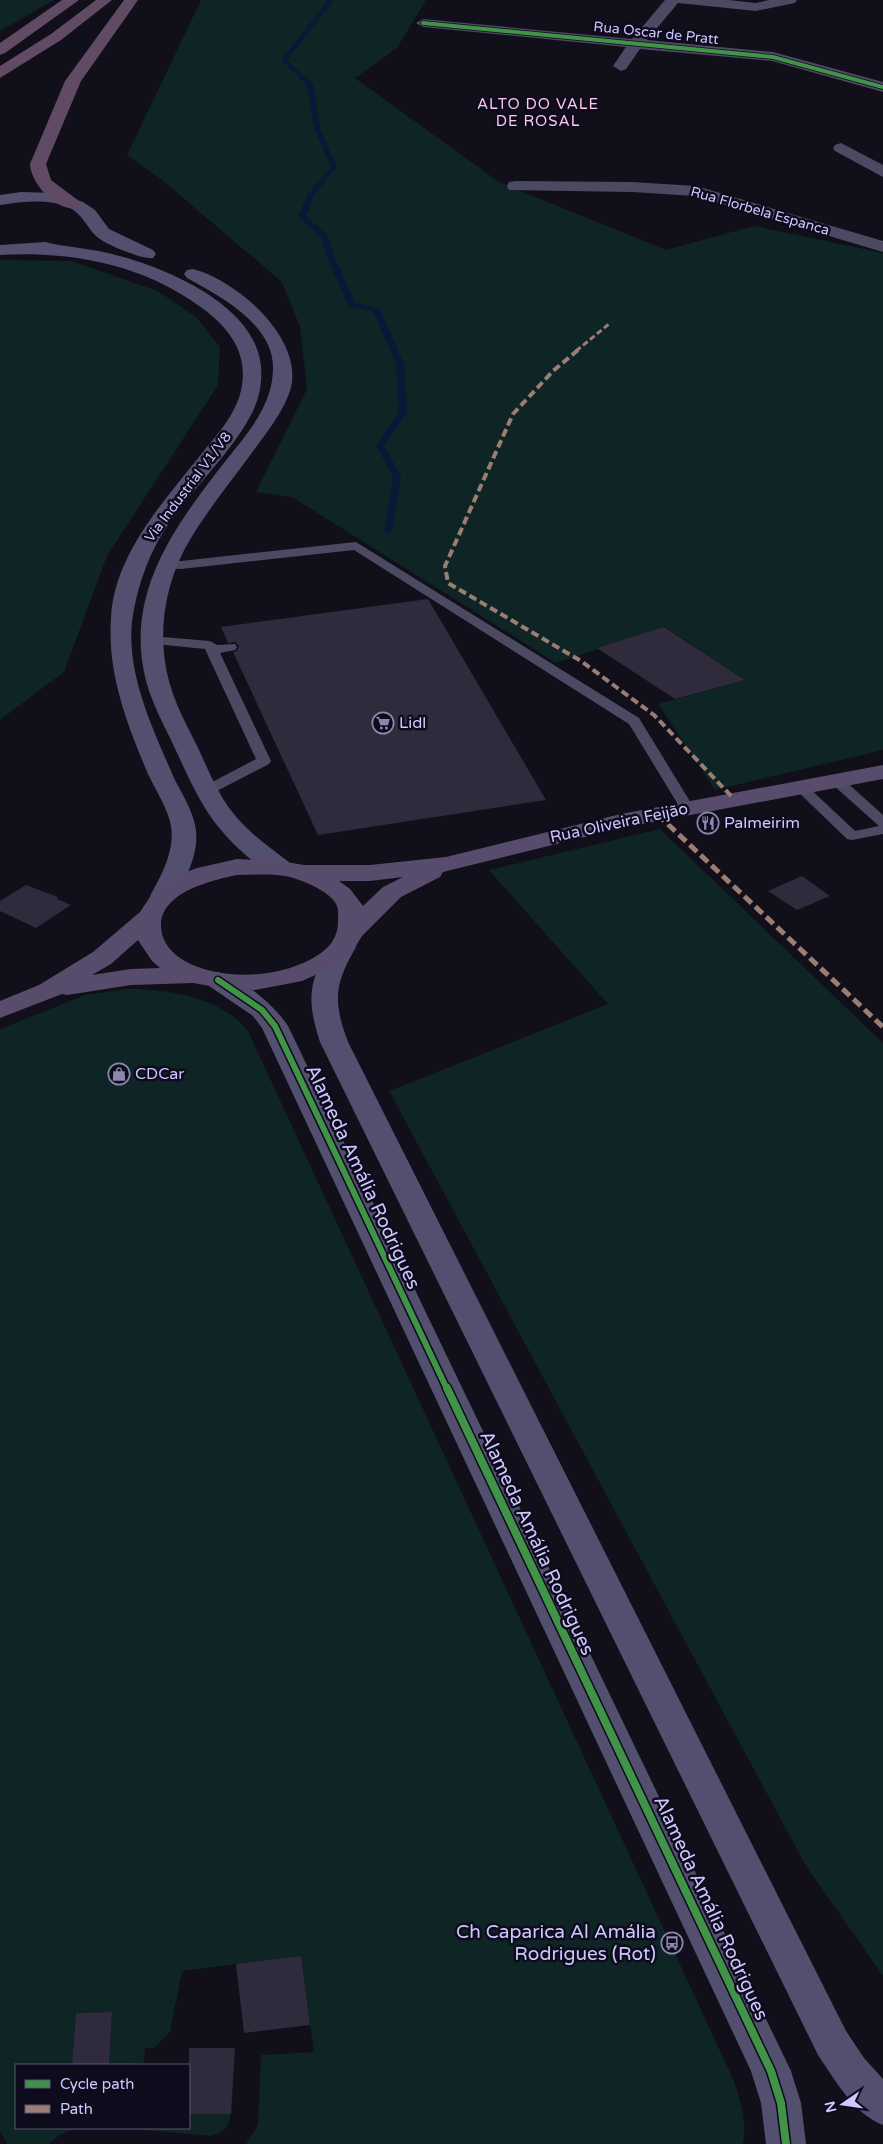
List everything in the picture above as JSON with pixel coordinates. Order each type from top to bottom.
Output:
[{"type":"highway","points":[[0,50],[72,0]]},
{"type":"highway","points":[[0,73],[56,37],[105,0]]},
{"type":"highway","points":[[81,222],[45,185],[38,171],[38,164],[63,101],[73,82],[131,0]]},
{"type":"main road","points":[[0,250],[27,250],[60,244],[81,222],[37,198],[3,199]]},
{"type":"main road","name":"Via Industrial V1/V8","points":[[81,222],[95,226],[115,240],[213,284],[249,309],[273,336],[280,351],[284,379],[277,403],[175,545],[166,564],[154,604],[152,640],[161,690],[208,790],[224,818],[250,844],[292,870]]},
{"type":"main road","name":"Via Industrial V1/V8","points":[[27,250],[61,251],[109,258],[170,281],[190,291],[223,314],[235,326],[244,340],[254,368],[250,397],[243,412],[170,508],[147,542],[128,583],[122,604],[120,648],[129,694],[183,825],[184,848],[180,866],[163,896]]},
{"type":"main road","name":"Rua Oliveira Feijão","points":[[292,870],[370,873],[446,864],[591,827],[883,772]]},
{"type":"main road","name":"Rua Oliveira Feijão","points":[[348,939],[392,892],[446,864]]},
{"type":"main road","points":[[0,1010],[48,990],[102,958],[149,917],[163,896],[195,877],[237,867],[292,870],[333,887],[351,907],[348,939],[321,964],[290,977],[255,982],[207,978],[131,977],[48,990]]},
{"type":"main road","points":[[149,917],[149,934],[157,950],[173,965],[207,978]]},
{"type":"main road","name":"Alameda Amália Rodrigues","points":[[348,939],[322,985],[322,1009],[334,1042],[832,2043],[850,2070],[883,2107]]},
{"type":"main road","name":"Alameda Amália Rodrigues","points":[[207,978],[262,1010],[275,1026],[771,2071],[781,2103],[786,2144]]},
{"type":"street","points":[[621,66],[636,44],[673,0]]},
{"type":"street","points":[[682,0],[756,6],[790,0]]},
{"type":"street","name":"Rua Oscar de Pratt","points":[[423,22],[773,57],[883,87]]},
{"type":"street","points":[[841,148],[883,172]]},
{"type":"street","name":"Rua Florbela Espanca","points":[[515,186],[632,187],[696,191],[883,247]]},
{"type":"lane","points":[[166,564],[181,565],[356,546],[634,721],[687,808]]},
{"type":"lane","points":[[152,640],[210,645],[264,761],[208,790]]},
{"type":"lane","points":[[212,650],[230,647]]},
{"type":"lane","points":[[837,780],[883,823]]},
{"type":"lane","points":[[800,787],[852,836],[883,830]]},
{"type":"green space","points":[[0,0],[54,0],[0,31]]},
{"type":"green space","points":[[201,0],[426,0],[397,48],[355,78],[499,182],[666,250],[754,226],[883,253],[883,750],[715,790],[658,704],[745,680],[665,627],[556,663],[292,497],[256,492],[307,389],[300,327],[282,282],[162,180],[127,155]]},
{"type":"green space","points":[[0,260],[71,261],[158,291],[196,317],[220,347],[218,385],[107,556],[64,672],[0,720]]},
{"type":"green space","points":[[660,829],[883,1043],[883,1976],[806,1866],[389,1091],[608,1004],[489,870]]},
{"type":"green space","points":[[126,989],[176,993],[193,997],[223,1010],[237,1019],[248,1031],[734,2081],[744,2120],[743,2144],[246,2144],[258,2125],[261,2055],[314,2052],[300,1956],[182,1971],[170,2032],[154,2048],[145,2048],[144,2063],[109,2064],[112,2012],[76,2013],[72,2064],[15,2064],[15,2129],[75,2129],[61,2134],[49,2144],[7,2144],[0,2131],[0,1029],[85,995]]},
{"type":"green space","points":[[190,2114],[231,2114],[225,2128],[211,2136],[132,2129],[190,2129]]},
{"type":"building","name":"Lidl","points":[[428,599],[546,800],[318,835],[233,652],[237,651],[239,646],[235,642],[228,643],[221,627]]},
{"type":"building","points":[[664,627],[745,680],[675,699],[597,648]]},
{"type":"building","points":[[802,876],[830,896],[797,910],[768,891]]},
{"type":"building","points":[[26,885],[58,897],[57,899],[71,905],[36,928],[0,911],[0,901]]},
{"type":"building","points":[[301,1956],[310,2025],[244,2033],[236,1964]]},
{"type":"building","points":[[112,2012],[109,2064],[72,2064],[76,2013]]},
{"type":"building","points":[[189,2048],[235,2048],[231,2114],[190,2114]]},
{"type":"waterway","points":[[331,0],[284,60],[310,84],[317,128],[334,167],[311,194],[302,216],[324,236],[331,258],[352,305],[376,309],[400,364],[403,412],[380,446],[397,476],[388,531]]},
{"type":"marked path","points":[[609,324],[553,371],[513,414],[445,566],[448,583],[581,661],[654,715],[734,799]]},
{"type":"marked path","points":[[657,814],[883,1027]]},
{"type":"cycle path","points":[[423,23],[773,57],[883,87]]},
{"type":"cycle path","points":[[218,980],[262,1010],[275,1026],[771,2071],[781,2103],[786,2144]]},
{"type":"place","name":"Lidl","points":[[383,723]]},
{"type":"place","name":"Palmeirim","points":[[708,823]]},
{"type":"place","name":"CDCar","points":[[119,1074]]},
{"type":"place","name":"Ch Caparica Al Amália Rodrigues (Rot)","points":[[672,1943]]},
{"type":"district","name":"ALTO DO VALE DE ROSAL","points":[[538,112]]}]
